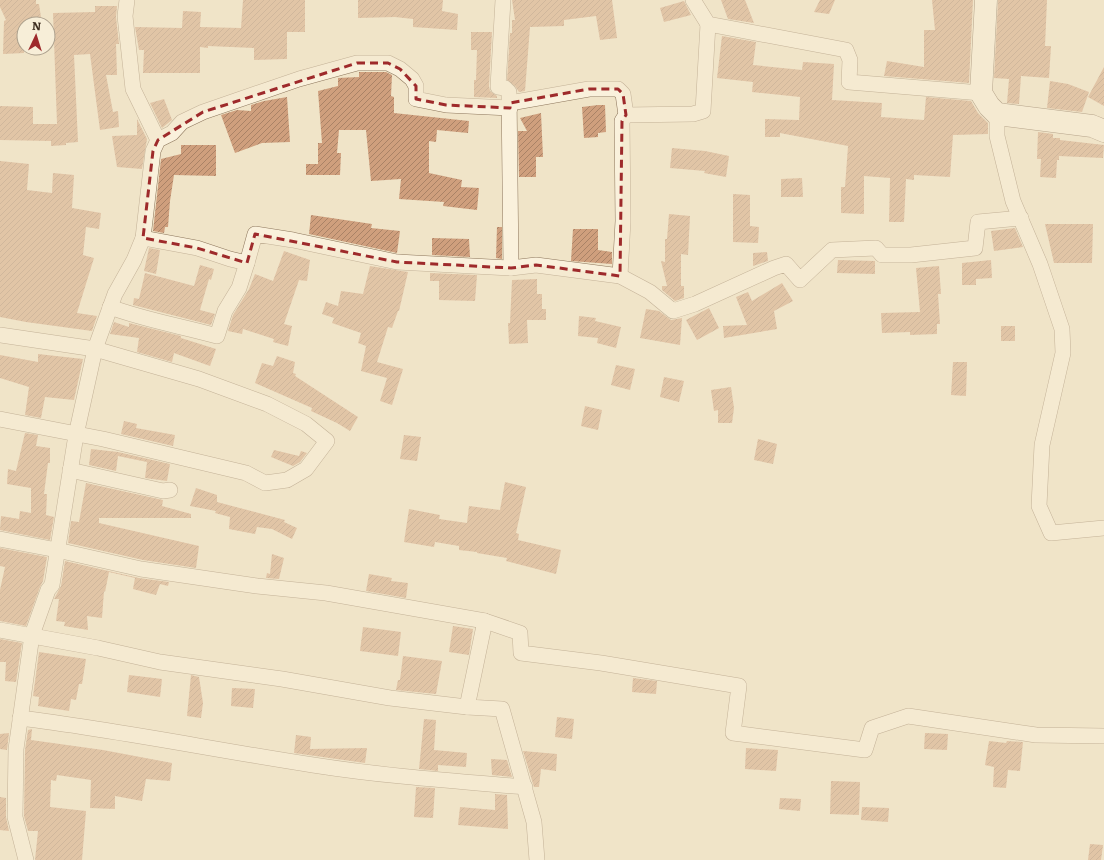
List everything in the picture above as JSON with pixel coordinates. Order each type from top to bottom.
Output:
[{"type":"street","points":[[127,0],[125,16],[133,89],[158,140]]},
{"type":"street","points":[[503,0],[498,87],[505,88],[509,92],[511,268]]},
{"type":"street","points":[[626,114],[692,114],[703,111],[708,24],[693,0]]},
{"type":"street","points":[[986,0],[981,93],[989,106],[997,114],[1092,126],[1104,131]]},
{"type":"street","points":[[708,24],[846,50],[850,60],[849,82],[981,93]]},
{"type":"street","points":[[26,860],[15,817],[16,749],[32,635],[48,590],[52,584],[76,435],[95,349],[110,307],[143,238],[153,151],[158,140],[172,133],[182,122],[203,112],[299,79],[357,63],[388,63],[412,79],[416,86],[416,99],[446,105],[510,106],[589,89],[618,89],[623,94],[626,114],[622,121],[623,221],[620,276]]},
{"type":"street","points":[[997,114],[997,136],[1012,201],[1021,218],[1040,264],[1062,329],[1063,353],[1042,445],[1039,506],[1051,533],[1104,528]]},
{"type":"street","points":[[110,307],[134,316],[183,326],[217,336],[225,311],[238,288],[255,234],[293,240],[397,262],[511,268],[536,265],[620,276],[650,292],[673,312],[696,304],[774,268],[786,264],[800,280],[832,250],[876,248],[882,255],[911,256],[975,248],[978,222],[1021,218]]},
{"type":"street","points":[[143,238],[197,248],[230,259],[247,262]]},
{"type":"street","points":[[0,335],[95,349],[199,379],[267,404],[306,424],[327,441],[306,469],[287,480],[265,483],[246,473],[103,439],[76,435],[0,419]]},
{"type":"street","points":[[70,470],[163,491],[170,490]]},
{"type":"street","points":[[0,539],[141,568],[257,586],[326,593],[485,621],[520,633],[521,653],[601,662],[738,686],[733,733],[865,750],[872,728],[908,716],[1036,735],[1104,736]]},
{"type":"street","points":[[466,707],[485,621]]},
{"type":"street","points":[[0,630],[32,635],[160,662],[282,679],[390,698],[466,707],[502,709],[534,822],[537,860]]},
{"type":"street","points":[[20,718],[82,726],[313,765],[411,777],[525,787]]},
{"type":"highlighted area","points":[[357,63],[388,63],[400,69],[416,86],[416,99],[446,105],[510,108],[510,103],[589,89],[618,89],[623,94],[626,115],[622,121],[620,276],[536,265],[511,268],[397,262],[255,234],[247,263],[197,248],[143,238],[153,151],[158,140],[203,112]]},
{"type":"building","points":[[0,0],[36,0],[36,4],[39,4],[41,16],[16,16],[16,53],[3,54],[4,21],[6,20],[0,7]]},
{"type":"building","points":[[243,0],[305,0],[305,32],[287,32],[287,59],[254,60],[254,48],[208,46],[208,48],[200,47],[200,73],[143,73],[144,50],[139,50],[135,27],[182,28],[183,11],[201,12],[200,27],[241,28]]},
{"type":"building","points":[[358,0],[443,0],[442,11],[458,14],[457,30],[413,27],[413,19],[395,17],[358,18]]},
{"type":"building","points":[[512,0],[612,0],[617,38],[600,40],[596,16],[564,20],[564,26],[530,27],[525,91],[519,92],[515,86],[507,80],[510,33],[512,33],[512,20],[515,20]]},
{"type":"building","points":[[721,0],[745,0],[754,23],[728,19]]},
{"type":"building","points":[[820,0],[835,0],[829,14],[814,12]]},
{"type":"building","points":[[932,0],[973,0],[969,83],[884,76],[887,61],[924,67],[924,30],[935,30]]},
{"type":"building","points":[[998,0],[1047,0],[1045,46],[1051,46],[1049,78],[1021,76],[1019,104],[1007,103],[1009,79],[994,78]]},
{"type":"building","points":[[684,1],[691,15],[664,22],[660,8]]},
{"type":"building","points":[[95,6],[117,6],[116,17],[119,44],[116,44],[117,75],[106,75],[113,112],[118,111],[119,127],[100,130],[90,54],[74,55],[78,142],[66,143],[66,145],[51,146],[51,141],[0,140],[0,106],[33,107],[33,124],[57,124],[55,56],[56,56],[56,16],[53,16],[53,13],[95,12]]},
{"type":"building","points":[[471,32],[492,32],[489,86],[490,91],[497,96],[497,98],[474,97],[477,50],[471,50]]},
{"type":"building","points":[[722,36],[756,42],[753,65],[802,70],[803,62],[834,64],[832,100],[882,103],[881,117],[924,120],[926,97],[971,101],[978,113],[988,123],[988,134],[953,135],[950,177],[914,175],[914,180],[906,179],[904,222],[889,222],[890,178],[864,176],[864,214],[841,213],[841,187],[845,187],[848,146],[780,133],[780,137],[765,137],[765,119],[799,120],[800,97],[752,92],[753,82],[717,78]]},
{"type":"building","points":[[1104,67],[1104,106],[1088,97]]},
{"type":"building","points":[[359,72],[386,72],[392,75],[391,96],[394,97],[394,113],[469,121],[468,133],[437,130],[436,142],[429,141],[429,173],[462,180],[461,187],[479,188],[477,210],[443,206],[444,202],[399,199],[401,179],[371,181],[366,130],[339,130],[337,153],[341,153],[340,175],[306,175],[306,164],[318,164],[318,143],[322,143],[318,91],[338,86],[338,78],[359,77]]},
{"type":"building","points":[[1050,81],[1068,84],[1089,92],[1082,112],[1047,108]]},
{"type":"building","points":[[287,97],[290,142],[262,143],[235,153],[221,115],[237,110],[251,111],[251,105]]},
{"type":"building","points":[[164,99],[172,120],[162,128],[150,103]]},
{"type":"building","points":[[605,105],[606,132],[598,133],[598,137],[584,138],[582,107]]},
{"type":"building","points":[[541,113],[543,157],[536,157],[536,177],[519,177],[518,131],[527,131],[520,118]]},
{"type":"building","points":[[137,119],[147,139],[142,169],[117,167],[112,136],[137,135]]},
{"type":"building","points":[[1038,132],[1053,134],[1053,138],[1060,138],[1060,140],[1104,145],[1103,158],[1059,156],[1059,160],[1057,160],[1056,178],[1040,177],[1041,159],[1037,159]]},
{"type":"building","points":[[181,145],[216,145],[216,176],[174,175],[168,227],[165,227],[164,233],[153,231],[161,159],[181,154]]},
{"type":"building","points":[[672,148],[705,151],[729,156],[726,177],[704,173],[705,171],[670,168]]},
{"type":"building","points":[[0,161],[29,164],[27,190],[52,193],[53,173],[74,175],[72,208],[101,213],[99,229],[86,227],[83,255],[94,258],[77,313],[97,316],[92,331],[0,317]]},
{"type":"building","points":[[802,178],[803,197],[781,197],[781,179]]},
{"type":"building","points":[[733,194],[750,195],[750,226],[759,227],[758,243],[733,242]]},
{"type":"building","points":[[669,214],[690,216],[688,255],[681,254],[681,286],[684,286],[684,298],[675,301],[662,290],[662,286],[667,286],[661,261],[665,262],[665,239],[667,239]]},
{"type":"building","points":[[311,215],[372,224],[371,228],[400,231],[397,253],[309,234]]},
{"type":"building","points":[[1045,224],[1093,224],[1092,263],[1054,263]]},
{"type":"building","points":[[497,227],[502,227],[502,259],[496,258]]},
{"type":"building","points":[[1015,228],[1023,247],[994,251],[991,231]]},
{"type":"building","points":[[573,229],[598,229],[598,250],[612,252],[612,264],[571,261]]},
{"type":"building","points":[[432,238],[469,239],[470,257],[432,255]]},
{"type":"building","points":[[149,248],[160,250],[156,274],[144,271]]},
{"type":"building","points":[[284,251],[310,260],[307,281],[299,280],[284,324],[292,326],[288,346],[273,342],[274,339],[243,329],[242,334],[228,331],[233,315],[249,289],[255,274],[273,281]]},
{"type":"building","points":[[767,252],[768,261],[753,266],[753,253]]},
{"type":"building","points":[[838,260],[875,261],[875,274],[837,273]]},
{"type":"building","points":[[991,260],[992,278],[976,279],[976,285],[962,285],[962,263]]},
{"type":"building","points":[[200,265],[214,269],[211,280],[209,279],[200,310],[215,314],[211,325],[133,305],[134,298],[139,299],[145,273],[194,286]]},
{"type":"building","points":[[370,266],[408,272],[399,311],[392,328],[388,327],[377,362],[403,369],[392,405],[380,401],[387,378],[361,371],[366,346],[358,343],[361,333],[332,323],[334,318],[322,314],[326,302],[338,306],[341,291],[363,294]]},
{"type":"building","points":[[939,266],[941,294],[938,294],[940,324],[937,324],[937,334],[910,335],[910,332],[882,333],[881,313],[920,312],[916,268]]},
{"type":"building","points":[[430,273],[477,275],[475,301],[439,300],[439,281],[430,281]]},
{"type":"building","points":[[537,279],[537,294],[542,294],[542,309],[546,309],[546,320],[527,320],[528,343],[509,344],[508,323],[510,323],[512,280]]},
{"type":"building","points":[[782,283],[793,301],[774,311],[777,329],[724,338],[723,326],[747,325],[736,297],[748,292],[752,301]]},
{"type":"building","points":[[709,308],[719,328],[697,340],[686,320]]},
{"type":"building","points":[[646,309],[659,311],[671,320],[682,318],[680,345],[640,338]]},
{"type":"building","points":[[579,316],[596,318],[595,321],[621,327],[616,348],[597,343],[598,338],[578,336]]},
{"type":"building","points":[[114,322],[129,327],[129,323],[181,336],[181,338],[216,349],[210,366],[174,353],[172,362],[137,352],[139,338],[110,334]]},
{"type":"building","points":[[1001,326],[1015,326],[1015,341],[1001,341]]},
{"type":"building","points":[[38,354],[83,359],[74,400],[45,397],[41,418],[25,415],[29,387],[0,378],[0,355],[38,362]]},
{"type":"building","points":[[277,356],[295,362],[293,373],[296,374],[295,376],[358,417],[350,431],[311,411],[312,408],[255,383],[262,363],[273,366]]},
{"type":"building","points":[[953,362],[967,362],[966,396],[951,395]]},
{"type":"building","points":[[616,365],[635,369],[630,390],[611,385]]},
{"type":"building","points":[[664,377],[684,381],[679,402],[660,397]]},
{"type":"building","points":[[731,387],[734,408],[732,423],[718,423],[718,410],[714,411],[711,390]]},
{"type":"building","points":[[585,406],[602,410],[598,430],[581,426]]},
{"type":"building","points":[[124,421],[137,424],[136,428],[175,435],[173,446],[121,434]]},
{"type":"building","points":[[25,433],[38,435],[36,446],[50,448],[50,463],[48,463],[44,494],[47,494],[46,515],[54,517],[50,540],[0,530],[1,516],[19,519],[20,511],[31,513],[31,488],[7,484],[8,469],[16,471]]},
{"type":"building","points":[[404,435],[421,437],[417,461],[400,459]]},
{"type":"building","points":[[758,439],[777,444],[773,464],[754,460]]},
{"type":"building","points":[[91,449],[118,452],[170,464],[167,481],[145,478],[147,462],[118,456],[116,471],[89,465]]},
{"type":"building","points":[[274,450],[299,456],[301,451],[307,453],[300,462],[293,466],[271,457]]},
{"type":"building","points":[[505,482],[526,487],[516,533],[519,534],[518,540],[561,550],[556,574],[506,561],[507,558],[459,550],[459,546],[435,542],[434,547],[404,542],[409,509],[440,515],[439,519],[467,523],[469,506],[500,510]]},
{"type":"building","points":[[86,483],[163,500],[162,506],[191,514],[191,518],[99,518],[99,523],[199,546],[196,568],[143,560],[68,543],[71,521],[79,522]]},
{"type":"building","points":[[196,488],[217,495],[217,502],[285,520],[284,522],[297,528],[292,539],[272,529],[257,527],[255,534],[229,529],[230,517],[215,513],[216,511],[190,506]]},
{"type":"building","points":[[0,548],[47,557],[43,581],[26,626],[0,621],[0,590],[5,567],[0,566]]},
{"type":"building","points":[[272,554],[284,558],[279,579],[266,578],[267,573],[270,574]]},
{"type":"building","points":[[65,561],[139,578],[169,582],[168,586],[160,584],[156,595],[133,589],[135,578],[109,572],[105,592],[104,591],[102,618],[87,616],[88,630],[64,626],[65,622],[56,621],[59,599],[54,599],[61,586]]},
{"type":"building","points":[[369,574],[392,578],[391,581],[408,583],[406,598],[366,591]]},
{"type":"building","points":[[453,626],[473,629],[469,655],[449,652]]},
{"type":"building","points":[[363,627],[401,632],[398,656],[360,651]]},
{"type":"building","points":[[0,639],[22,643],[16,682],[5,681],[6,662],[0,662]]},
{"type":"building","points":[[39,652],[86,659],[82,684],[79,684],[76,700],[71,699],[69,711],[38,706],[39,697],[33,696]]},
{"type":"building","points":[[403,656],[442,661],[436,694],[396,690],[398,680],[400,680]]},
{"type":"building","points":[[129,675],[162,679],[160,697],[127,692]]},
{"type":"building","points":[[191,675],[199,677],[203,703],[201,718],[187,716]]},
{"type":"building","points":[[633,678],[657,681],[656,694],[632,692]]},
{"type":"building","points":[[232,688],[255,689],[253,708],[231,706]]},
{"type":"building","points":[[557,717],[574,719],[572,739],[555,737]]},
{"type":"building","points":[[424,719],[436,720],[434,750],[467,753],[466,767],[438,765],[438,771],[419,769]]},
{"type":"building","points":[[32,729],[31,740],[103,750],[172,763],[170,781],[146,779],[142,801],[115,796],[115,809],[90,808],[91,780],[57,775],[56,781],[51,780],[50,807],[86,811],[82,860],[35,860],[38,831],[28,831],[24,816],[25,750],[28,730]]},
{"type":"building","points":[[9,733],[7,750],[0,749],[0,734]]},
{"type":"building","points":[[925,733],[948,734],[947,750],[924,749]]},
{"type":"building","points":[[296,735],[311,737],[310,749],[367,748],[365,763],[294,753]]},
{"type":"building","points":[[989,741],[1006,743],[1007,741],[1023,742],[1020,771],[1008,770],[1006,788],[993,787],[994,767],[985,765]]},
{"type":"building","points":[[746,748],[778,750],[776,771],[745,769]]},
{"type":"building","points":[[523,751],[557,754],[556,771],[541,769],[539,787],[534,787]]},
{"type":"building","points":[[491,759],[507,760],[512,777],[492,775]]},
{"type":"building","points":[[831,781],[860,782],[859,815],[830,814]]},
{"type":"building","points":[[416,787],[435,788],[433,818],[414,817]]},
{"type":"building","points":[[495,794],[507,795],[508,829],[458,825],[460,807],[495,810]]},
{"type":"building","points":[[0,797],[6,798],[6,817],[9,831],[0,830]]},
{"type":"building","points":[[780,798],[801,799],[800,811],[779,809]]},
{"type":"building","points":[[862,807],[889,808],[888,822],[861,820]]},
{"type":"building","points":[[1090,844],[1103,845],[1101,860],[1088,860]]}]
